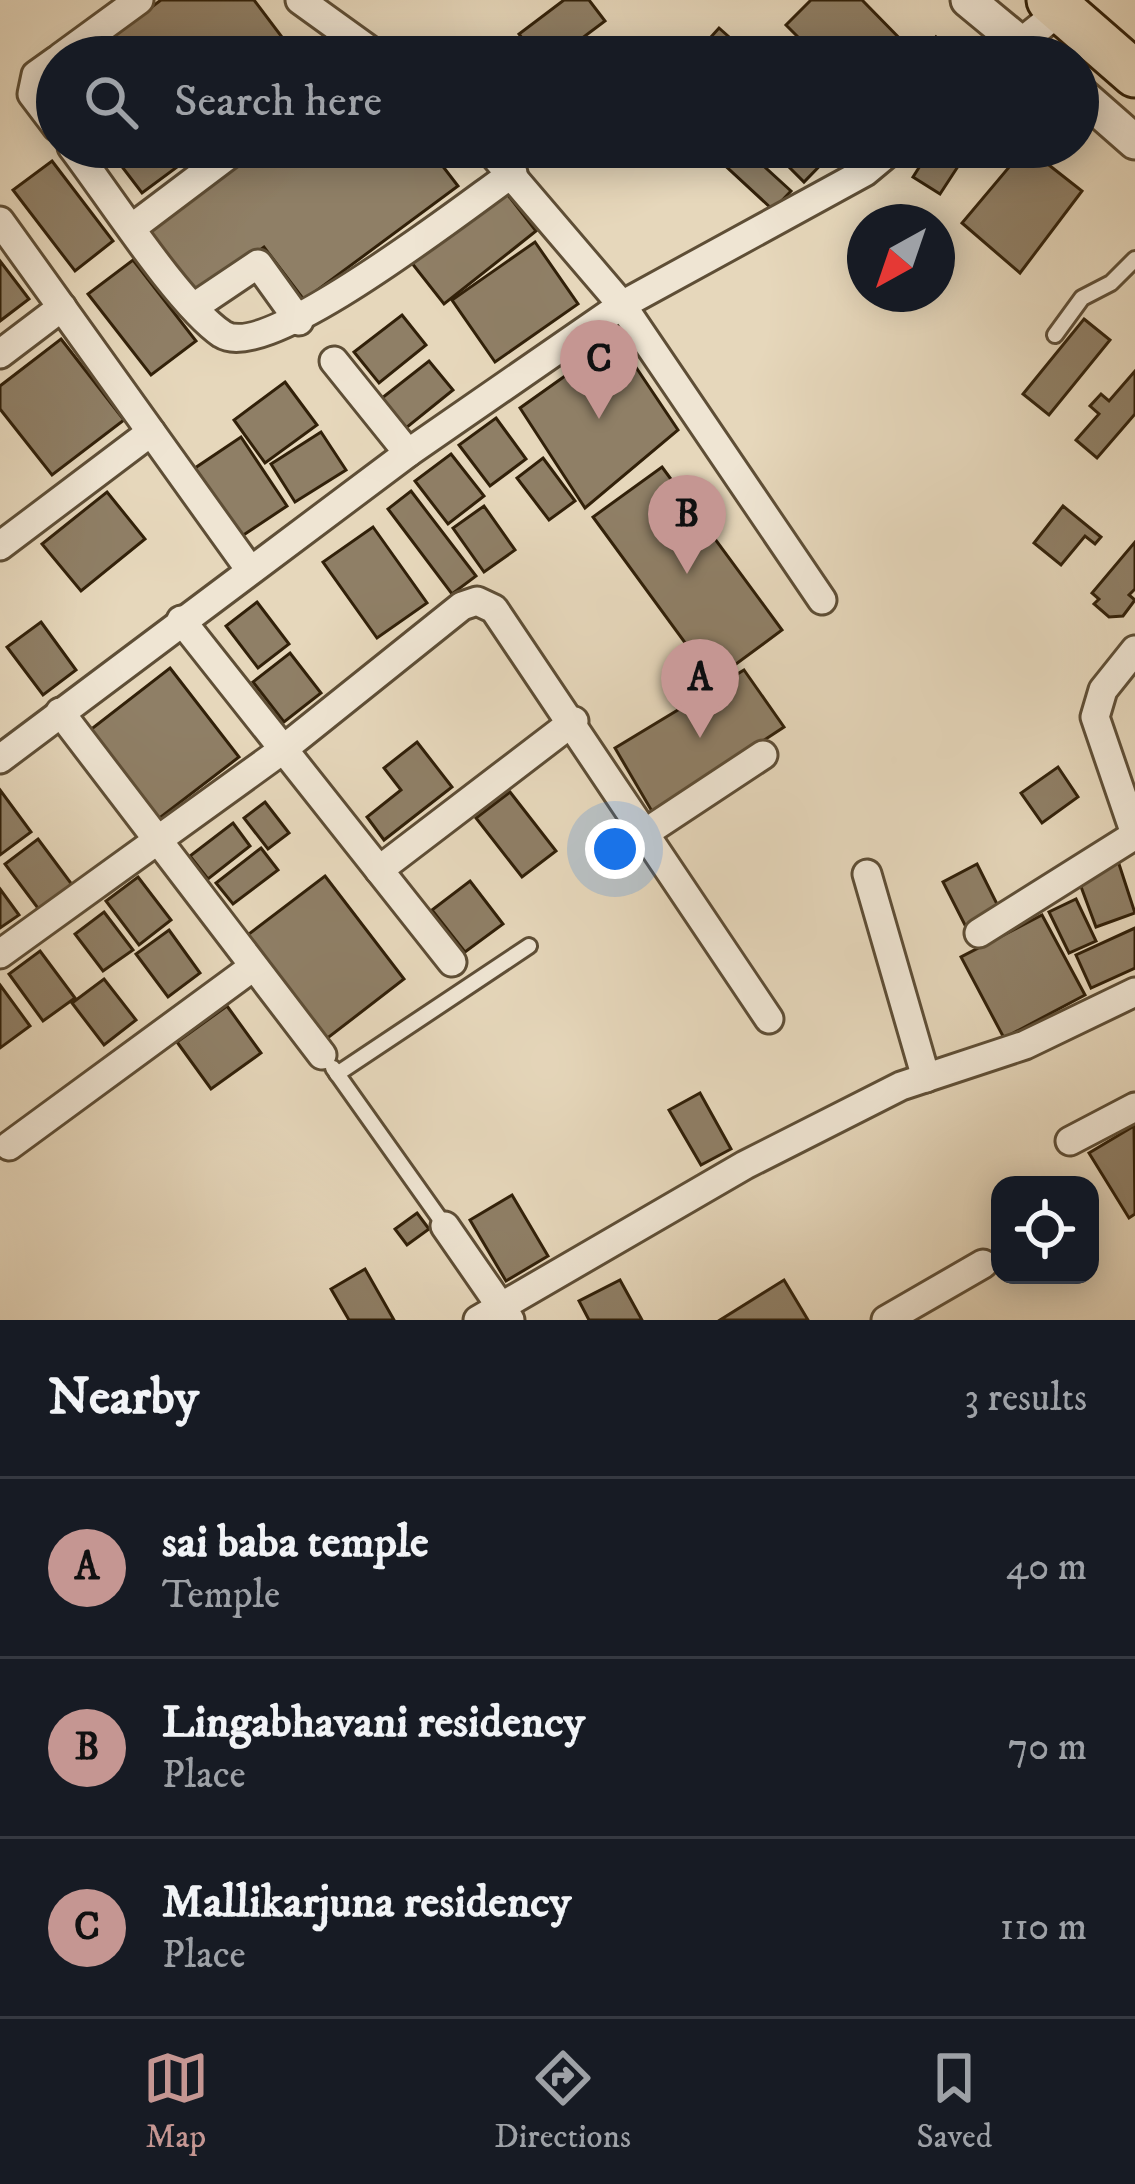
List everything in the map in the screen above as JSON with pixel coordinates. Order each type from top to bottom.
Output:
[{"type":"highway","points":[[1055,5],[1091,36]]},
{"type":"highway","points":[[1099,43],[1135,74]]},
{"type":"street","points":[[89,36],[139,0]]},
{"type":"street","points":[[300,0],[345,36]]},
{"type":"street","points":[[968,0],[1004,36]]},
{"type":"street","points":[[1032,36],[1055,5]]},
{"type":"street","points":[[1099,110],[1135,142]]},
{"type":"street","points":[[88,168],[194,307],[226,337],[252,340],[299,321],[513,173]]},
{"type":"street","points":[[133,227],[211,168]]},
{"type":"street","points":[[508,168],[631,300],[822,600]]},
{"type":"street","points":[[0,759],[408,453],[631,300],[871,168]]},
{"type":"street","points":[[0,220],[250,570]]},
{"type":"street","points":[[194,307],[258,264],[299,321]]},
{"type":"street","points":[[0,355],[62,307]]},
{"type":"street","points":[[334,361],[408,453]]},
{"type":"street","points":[[0,546],[151,432]]},
{"type":"street","points":[[0,954],[281,751],[462,606],[477,601],[494,609],[574,721],[769,1019]]},
{"type":"street","points":[[181,620],[452,962]]},
{"type":"street","points":[[980,933],[1135,834],[1095,717],[1103,690],[1135,650]]},
{"type":"street","points":[[60,712],[330,1064]]},
{"type":"street","points":[[379,870],[574,721]]},
{"type":"street","points":[[645,833],[763,754]]},
{"type":"street","points":[[867,874],[926,1078]]},
{"type":"street","points":[[9,1146],[253,967]]},
{"type":"street","points":[[445,1226],[497,1315],[745,1165],[926,1078],[1025,1045],[1135,992]]},
{"type":"street","points":[[1070,1141],[1135,1107]]},
{"type":"street","points":[[886,1320],[983,1264]]},
{"type":"lane","points":[[1054,335],[1082,298],[1112,283],[1135,259]]},
{"type":"lane","points":[[445,1226],[330,1064],[529,946]]},
{"type":"building","points":[[161,0],[254,0],[281,36],[113,36]]},
{"type":"building","points":[[564,0],[589,0],[605,21],[585,36],[519,34]]},
{"type":"building","points":[[811,0],[862,0],[897,36],[797,36],[786,25]]},
{"type":"building","points":[[43,168],[57,168],[113,241],[75,271],[13,190]]},
{"type":"building","points":[[123,168],[176,168],[142,193]]},
{"type":"building","points":[[228,168],[444,168],[458,186],[304,300],[264,247],[198,296],[147,228]]},
{"type":"building","points":[[728,168],[766,168],[791,191],[773,210]]},
{"type":"building","points":[[790,168],[818,168],[804,182]]},
{"type":"building","points":[[919,168],[957,168],[940,194],[913,177]]},
{"type":"building","points":[[1008,168],[1053,168],[1082,191],[1020,273],[962,223]]},
{"type":"building","points":[[504,190],[536,231],[444,304],[411,262]]},
{"type":"building","points":[[535,242],[578,304],[495,362],[452,300]]},
{"type":"building","points":[[133,260],[196,341],[151,375],[88,294]]},
{"type":"building","points":[[0,261],[29,299],[0,321]]},
{"type":"building","points":[[402,315],[426,345],[379,383],[354,352]]},
{"type":"building","points":[[1084,319],[1110,340],[1049,415],[1023,394]]},
{"type":"building","points":[[61,339],[124,420],[52,475],[0,409],[0,386]]},
{"type":"building","points":[[617,339],[678,430],[585,508],[520,408]]},
{"type":"building","points":[[429,361],[453,390],[406,428],[382,398]]},
{"type":"building","points":[[1135,371],[1135,414],[1097,458],[1076,440],[1099,414],[1090,406],[1101,394],[1109,401]]},
{"type":"building","points":[[285,382],[317,425],[265,463],[234,420]]},
{"type":"building","points":[[496,418],[526,459],[490,486],[459,445]]},
{"type":"building","points":[[321,432],[346,470],[295,502],[271,464]]},
{"type":"building","points":[[241,437],[287,506],[242,536],[195,468]]},
{"type":"building","points":[[451,454],[484,496],[448,524],[415,481]]},
{"type":"building","points":[[543,458],[575,501],[549,520],[517,478]]},
{"type":"building","points":[[662,467],[782,630],[713,681],[593,517]]},
{"type":"building","points":[[411,491],[476,576],[452,594],[388,509]]},
{"type":"building","points":[[107,492],[145,539],[81,591],[42,544]]},
{"type":"building","points":[[484,506],[515,550],[484,572],[453,528]]},
{"type":"building","points":[[1063,506],[1101,537],[1095,544],[1085,536],[1061,565],[1034,543]]},
{"type":"building","points":[[373,527],[427,603],[377,638],[323,562]]},
{"type":"building","points":[[1135,542],[1135,589],[1129,595],[1135,600],[1123,616],[1109,617],[1094,604],[1099,599],[1092,593]]},
{"type":"building","points":[[257,602],[289,644],[258,668],[226,626]]},
{"type":"building","points":[[41,622],[76,670],[43,695],[7,647]]},
{"type":"building","points":[[290,653],[321,693],[284,722],[253,682]]},
{"type":"building","points":[[170,668],[239,757],[153,823],[85,734]]},
{"type":"building","points":[[744,670],[784,727],[653,813],[615,748]]},
{"type":"building","points":[[417,742],[452,787],[384,840],[367,817],[401,790],[384,768]]},
{"type":"building","points":[[1058,767],[1078,797],[1042,823],[1021,793]]},
{"type":"building","points":[[0,790],[31,832],[0,855]]},
{"type":"building","points":[[510,792],[556,851],[522,877],[476,818]]},
{"type":"building","points":[[265,802],[289,833],[268,849],[244,818]]},
{"type":"building","points":[[233,823],[250,846],[208,879],[190,856]]},
{"type":"building","points":[[38,839],[73,886],[40,911],[5,864]]},
{"type":"building","points":[[261,848],[278,870],[233,904],[216,883]]},
{"type":"building","points":[[1118,861],[1135,913],[1096,927],[1077,876]]},
{"type":"building","points":[[977,864],[1001,912],[967,929],[943,882]]},
{"type":"building","points":[[325,876],[404,979],[325,1040],[245,937]]},
{"type":"building","points":[[138,877],[171,920],[139,945],[106,901]]},
{"type":"building","points":[[470,881],[503,924],[465,952],[432,910]]},
{"type":"building","points":[[0,889],[19,915],[0,928]]},
{"type":"building","points":[[1076,899],[1096,941],[1069,953],[1049,912]]},
{"type":"building","points":[[104,912],[133,950],[103,971],[75,934]]},
{"type":"building","points":[[1042,915],[1085,995],[1004,1038],[961,957]]},
{"type":"building","points":[[1135,928],[1135,968],[1091,988],[1076,955]]},
{"type":"building","points":[[169,930],[200,973],[168,997],[136,954]]},
{"type":"building","points":[[40,951],[75,998],[43,1021],[9,974]]},
{"type":"building","points":[[104,979],[136,1020],[104,1045],[72,1003]]},
{"type":"building","points":[[0,985],[30,1026],[0,1048]]},
{"type":"building","points":[[227,1006],[261,1053],[211,1089],[177,1042]]},
{"type":"building","points":[[700,1093],[731,1149],[701,1165],[669,1110]]},
{"type":"building","points":[[1134,1126],[1135,1214],[1129,1218],[1089,1153]]},
{"type":"building","points":[[512,1195],[548,1256],[506,1281],[470,1220]]},
{"type":"building","points":[[417,1213],[429,1229],[407,1245],[395,1229]]},
{"type":"building","points":[[365,1269],[394,1320],[349,1320],[331,1289]]},
{"type":"building","points":[[620,1280],[642,1320],[589,1320],[579,1301]]},
{"type":"building","points":[[784,1280],[808,1320],[720,1320]]},
{"type":"place","name":"Mallikarjuna residency","points":[[599,419]]},
{"type":"place","name":"Lingabhavani residency","points":[[687,574]]},
{"type":"place","name":"sai baba temple","points":[[700,738]]}]
